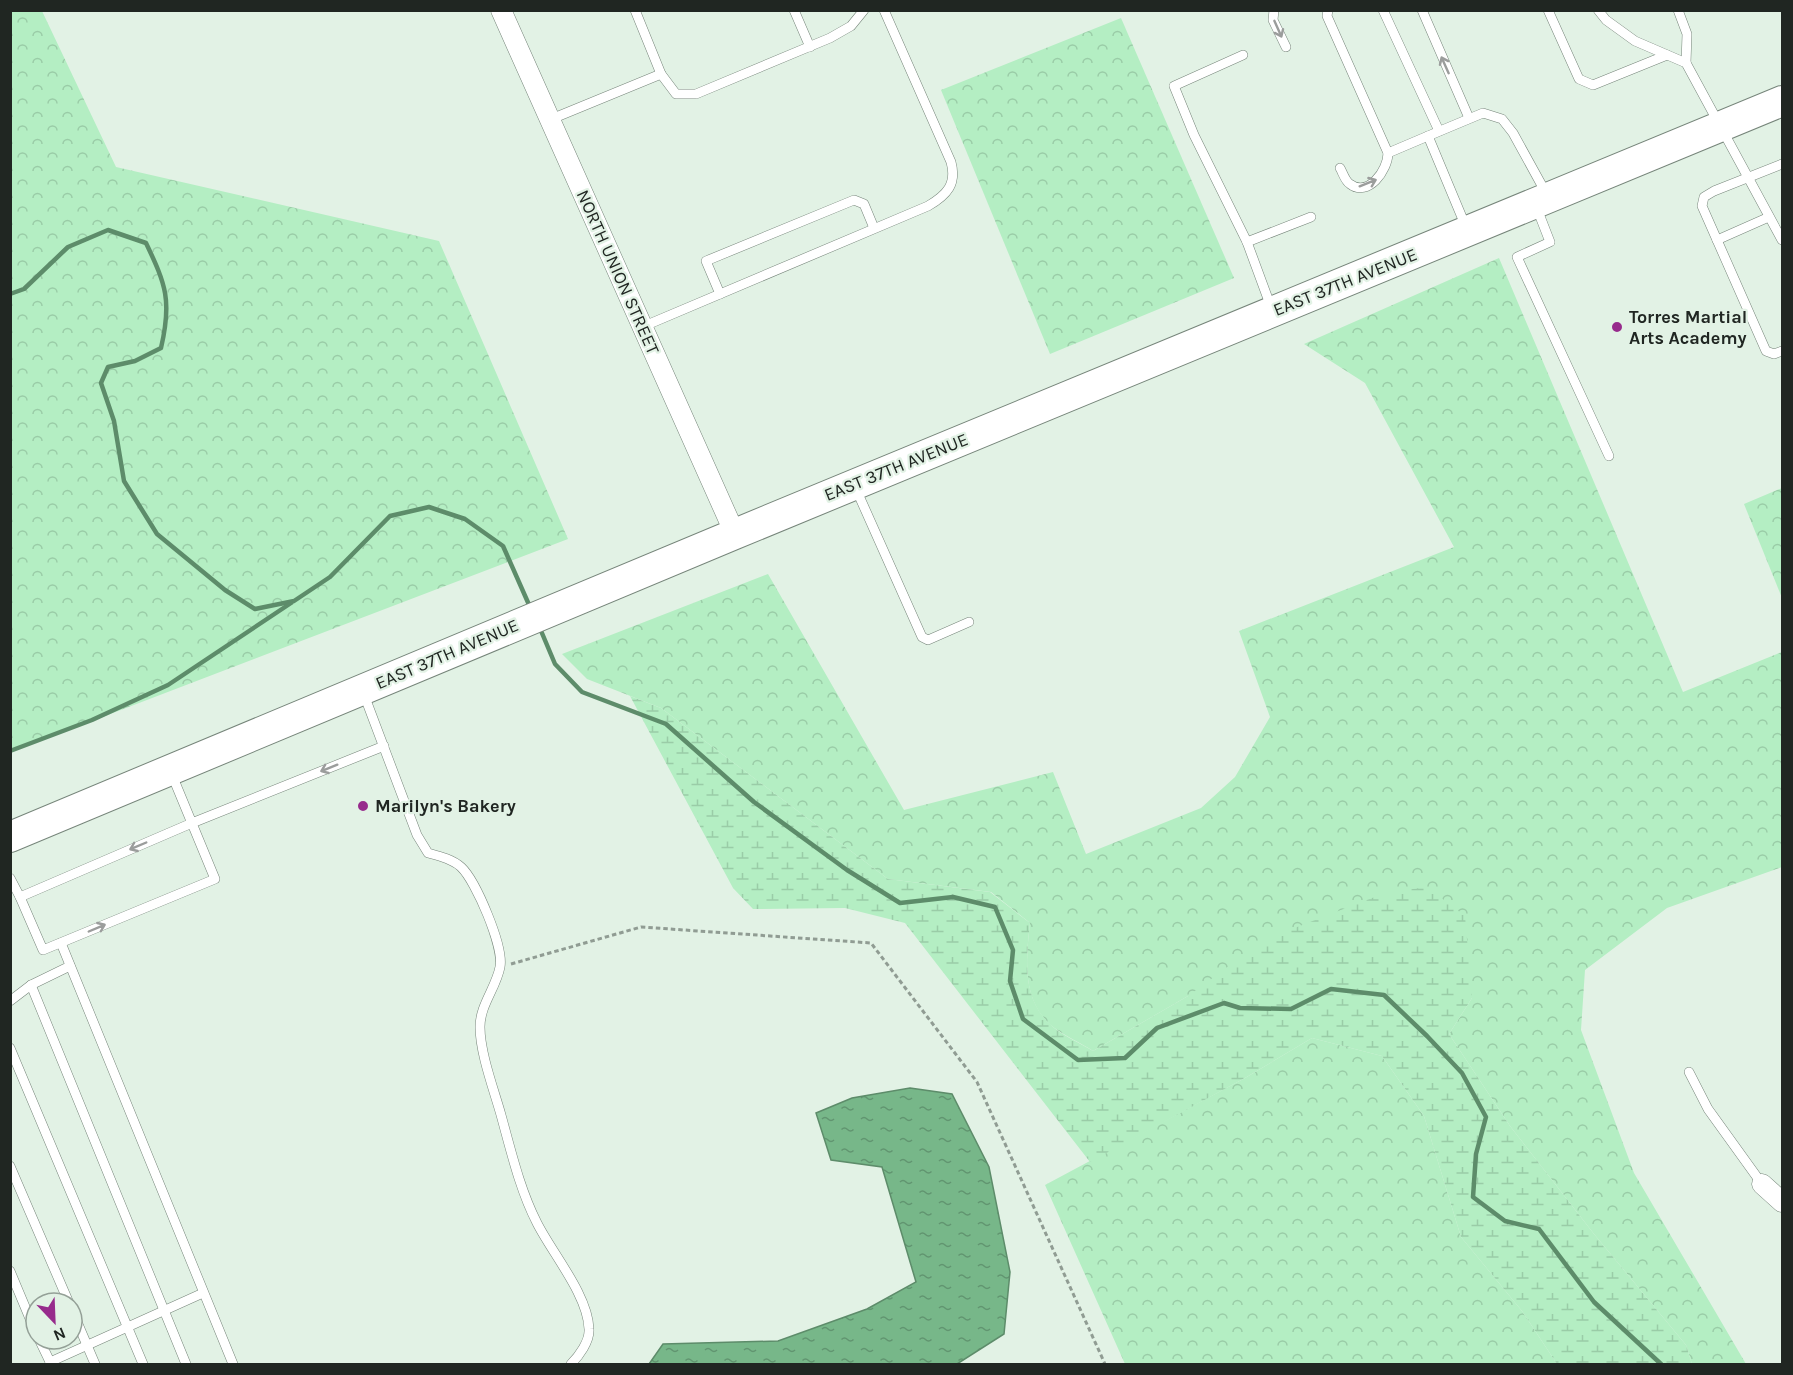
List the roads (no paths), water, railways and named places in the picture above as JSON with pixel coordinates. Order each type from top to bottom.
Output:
[{"type":"main road","name":"EAST 37TH AVENUE","points":[[10,837],[854,484],[1782,101]]},
{"type":"street","name":"NORTH UNION STREET","points":[[501,10],[735,534]]},
{"type":"street","points":[[1762,1184],[1782,1202]]},
{"type":"lane","points":[[635,10],[661,74],[676,94],[696,94],[810,47],[851,26],[864,10]]},
{"type":"lane","points":[[794,10],[810,47]]},
{"type":"lane","points":[[642,327],[928,206],[943,198],[953,185],[954,173],[884,10]]},
{"type":"lane","points":[[1274,10],[1273,20],[1286,47]]},
{"type":"lane","points":[[1318,10],[1328,14],[1388,153],[1388,165],[1382,176],[1362,186],[1348,183],[1340,168]]},
{"type":"lane","points":[[1383,10],[1438,131]]},
{"type":"lane","points":[[1422,10],[1469,118]]},
{"type":"lane","points":[[1548,10],[1579,79],[1593,85],[1667,55]]},
{"type":"lane","points":[[1598,10],[1606,20],[1635,41],[1686,63]]},
{"type":"lane","points":[[1678,10],[1687,34],[1686,63],[1782,240]]},
{"type":"lane","points":[[1243,56],[1174,86],[1194,135],[1247,242],[1274,312]]},
{"type":"lane","points":[[549,120],[661,74]]},
{"type":"lane","points":[[1388,153],[1483,113],[1502,119],[1513,133],[1542,201],[1550,242],[1517,256],[1609,456]]},
{"type":"lane","points":[[1428,136],[1468,231]]},
{"type":"lane","points":[[1782,164],[1704,197],[1702,206],[1766,351],[1774,354],[1782,351]]},
{"type":"lane","points":[[720,294],[706,261],[854,200],[864,204],[874,228]]},
{"type":"lane","points":[[1247,242],[1311,216]]},
{"type":"lane","points":[[1717,240],[1769,217]]},
{"type":"lane","points":[[854,484],[922,637],[928,640],[969,622]]},
{"type":"lane","points":[[362,690],[417,835],[428,853],[450,860],[468,875],[500,950],[500,967],[484,1006],[480,1028],[488,1068],[514,1162],[536,1221],[587,1316],[590,1330],[586,1343],[571,1365]]},
{"type":"lane","points":[[20,897],[192,823],[384,746]]},
{"type":"lane","points":[[10,878],[43,950],[215,879],[170,770]]},
{"type":"lane","points":[[61,943],[233,1365]]},
{"type":"lane","points":[[10,1001],[31,985],[70,966]]},
{"type":"lane","points":[[31,985],[186,1365]]},
{"type":"lane","points":[[10,1048],[143,1365]]},
{"type":"lane","points":[[1689,1072],[1708,1109],[1762,1184]]},
{"type":"lane","points":[[10,1166],[64,1291]]},
{"type":"lane","points":[[10,1271],[24,1304]]},
{"type":"lane","points":[[50,1363],[203,1293]]},
{"type":"lane","points":[[84,1338],[95,1365]]},
{"type":"water","points":[[910,1088],[952,1094],[989,1167],[1010,1272],[1004,1334],[957,1364],[649,1364],[663,1344],[778,1341],[867,1309],[916,1282],[882,1167],[831,1160],[816,1113],[852,1098]]},
{"type":"waterway","points":[[10,294],[24,289],[68,247],[108,230],[146,243],[165,294],[166,318],[161,348],[135,361],[108,367],[101,383],[114,421],[124,481],[157,534],[225,590],[255,609],[294,601],[330,577],[390,516],[429,507],[465,519],[503,546],[530,607]]},
{"type":"waterway","points":[[10,751],[92,720],[168,685],[291,603]]},
{"type":"waterway","points":[[539,626],[555,664],[582,692],[666,724],[754,802],[847,870],[900,903],[953,897],[995,907],[1013,950],[1010,981],[1023,1019],[1078,1060],[1125,1058],[1157,1028],[1224,1003],[1240,1008],[1291,1009],[1331,989],[1384,995],[1462,1073],[1486,1117],[1476,1154],[1473,1197],[1505,1221],[1539,1229],[1594,1302],[1661,1364]]},
{"type":"place","name":"Torres Martial Arts Academy","points":[[1617,327]]},
{"type":"place","name":"Marilyn's Bakery","points":[[363,806]]}]
